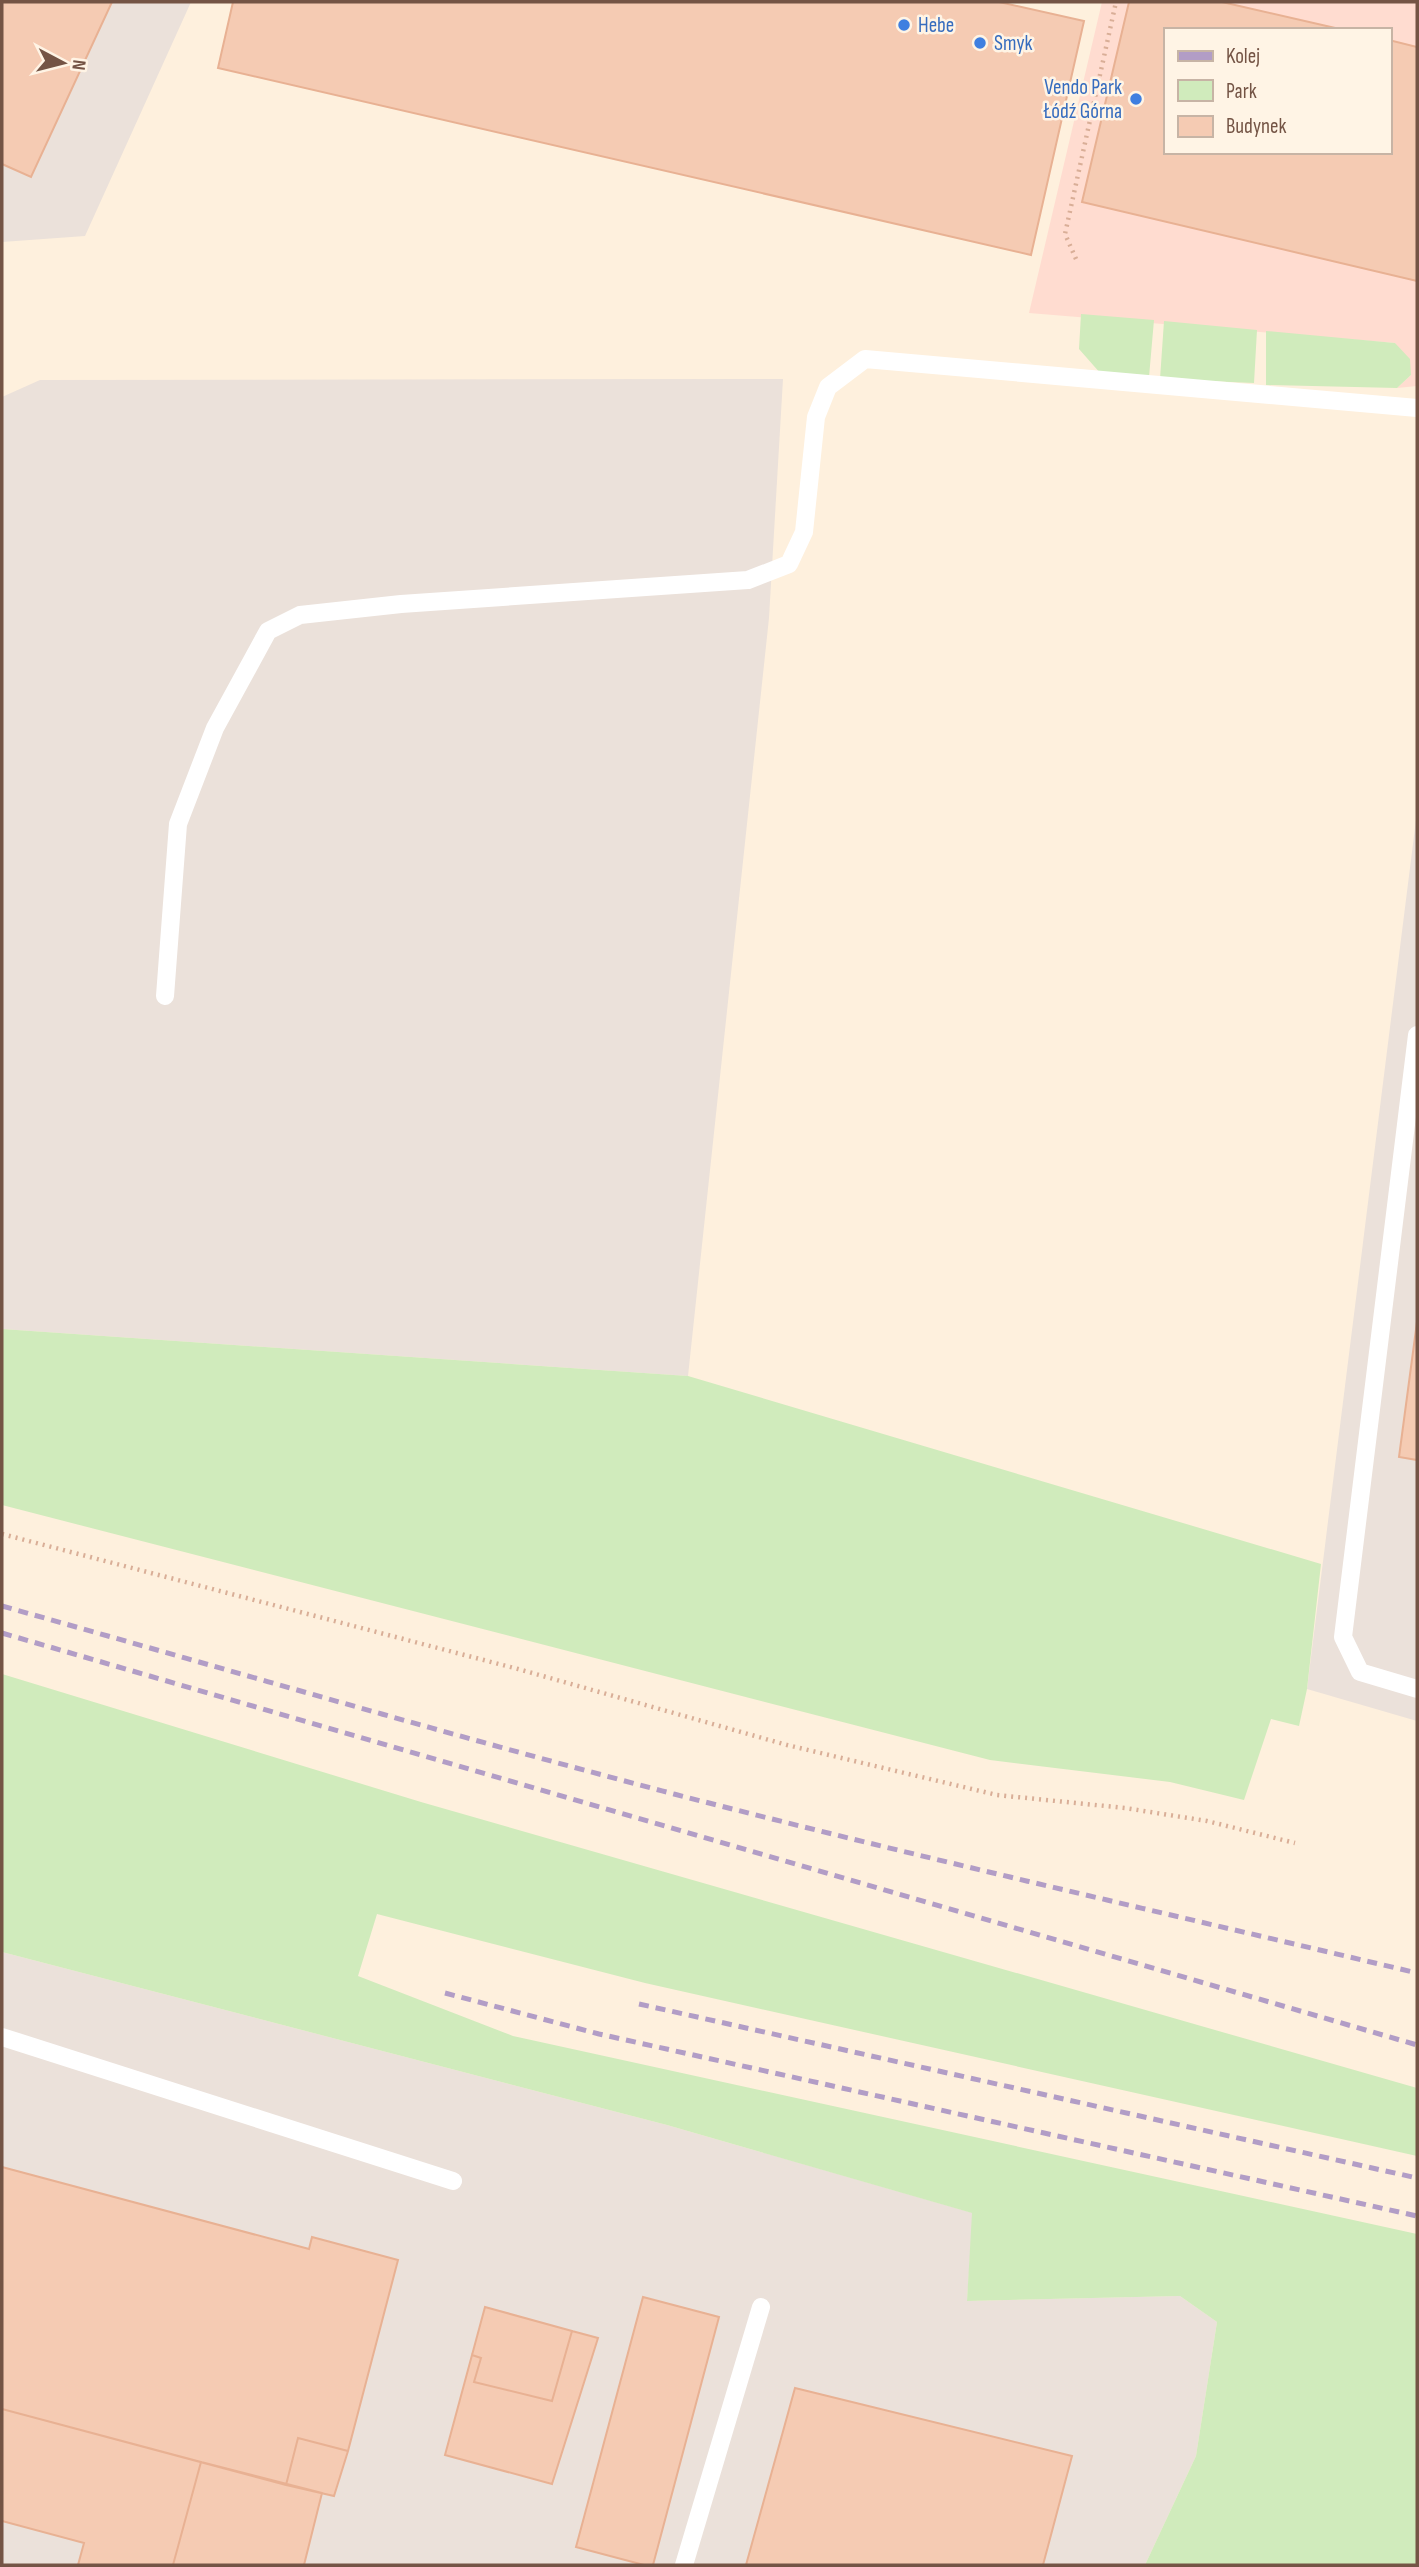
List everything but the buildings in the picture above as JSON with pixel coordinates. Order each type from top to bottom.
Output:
[{"type":"lane","points":[[165,996],[178,824],[215,728],[268,631],[300,615],[401,604],[748,580],[789,564],[804,532],[817,417],[828,387],[865,359],[1417,408]]},
{"type":"lane","points":[[1417,1035],[1343,1637],[1360,1672],[1417,1689]]},
{"type":"lane","points":[[2,2037],[453,2181]]},
{"type":"lane","points":[[684,2565],[761,2307]]},
{"type":"path","points":[[1076,259],[1065,234],[1116,2]]},
{"type":"path","points":[[2,1534],[518,1669],[787,1745],[997,1795],[1125,1808],[1207,1821],[1296,1843]]},
{"type":"shaded area","points":[[2,2],[191,2],[85,236],[2,242]]},
{"type":"shaded area","points":[[1102,2],[1417,2],[1417,386],[1397,388],[1411,375],[1395,343],[1029,313]]},
{"type":"shaded area","points":[[783,379],[769,618],[688,1376],[2,1329],[2,397],[40,380]]},
{"type":"shaded area","points":[[1417,812],[1417,1721],[1307,1689]]},
{"type":"shaded area","points":[[2,1952],[667,2125],[973,2213],[967,2301],[1180,2296],[1217,2322],[1196,2456],[1145,2565],[2,2565]]},
{"type":"green space","points":[[1081,314],[1154,320],[1149,377],[1101,374],[1079,349]]},
{"type":"green space","points":[[1164,321],[1257,330],[1254,383],[1160,379]]},
{"type":"green space","points":[[1266,331],[1395,343],[1410,359],[1411,375],[1397,388],[1266,385]]},
{"type":"green space","points":[[2,1329],[688,1376],[1321,1564],[1307,1689],[1299,1726],[1271,1719],[1244,1800],[1170,1782],[990,1760],[2,1505]]},
{"type":"green space","points":[[2,1674],[421,1802],[1417,2088],[1417,2156],[645,1983],[377,1914],[358,1976],[513,2036],[1417,2234],[1417,2565],[1145,2565],[1196,2456],[1217,2322],[1180,2296],[967,2301],[972,2213],[667,2125],[2,1952]]},
{"type":"railway","points":[[2,1606],[674,1794],[1417,1973]]},
{"type":"railway","points":[[2,1633],[1417,2045]]},
{"type":"railway","points":[[445,1993],[599,2034],[1417,2216]]},
{"type":"railway","points":[[639,2004],[1417,2178]]},
{"type":"place","name":"Hebe","points":[[904,25]]},
{"type":"place","name":"Smyk","points":[[980,43]]},
{"type":"place","name":"Vendo Park Łódź Górna","points":[[1136,99]]}]
